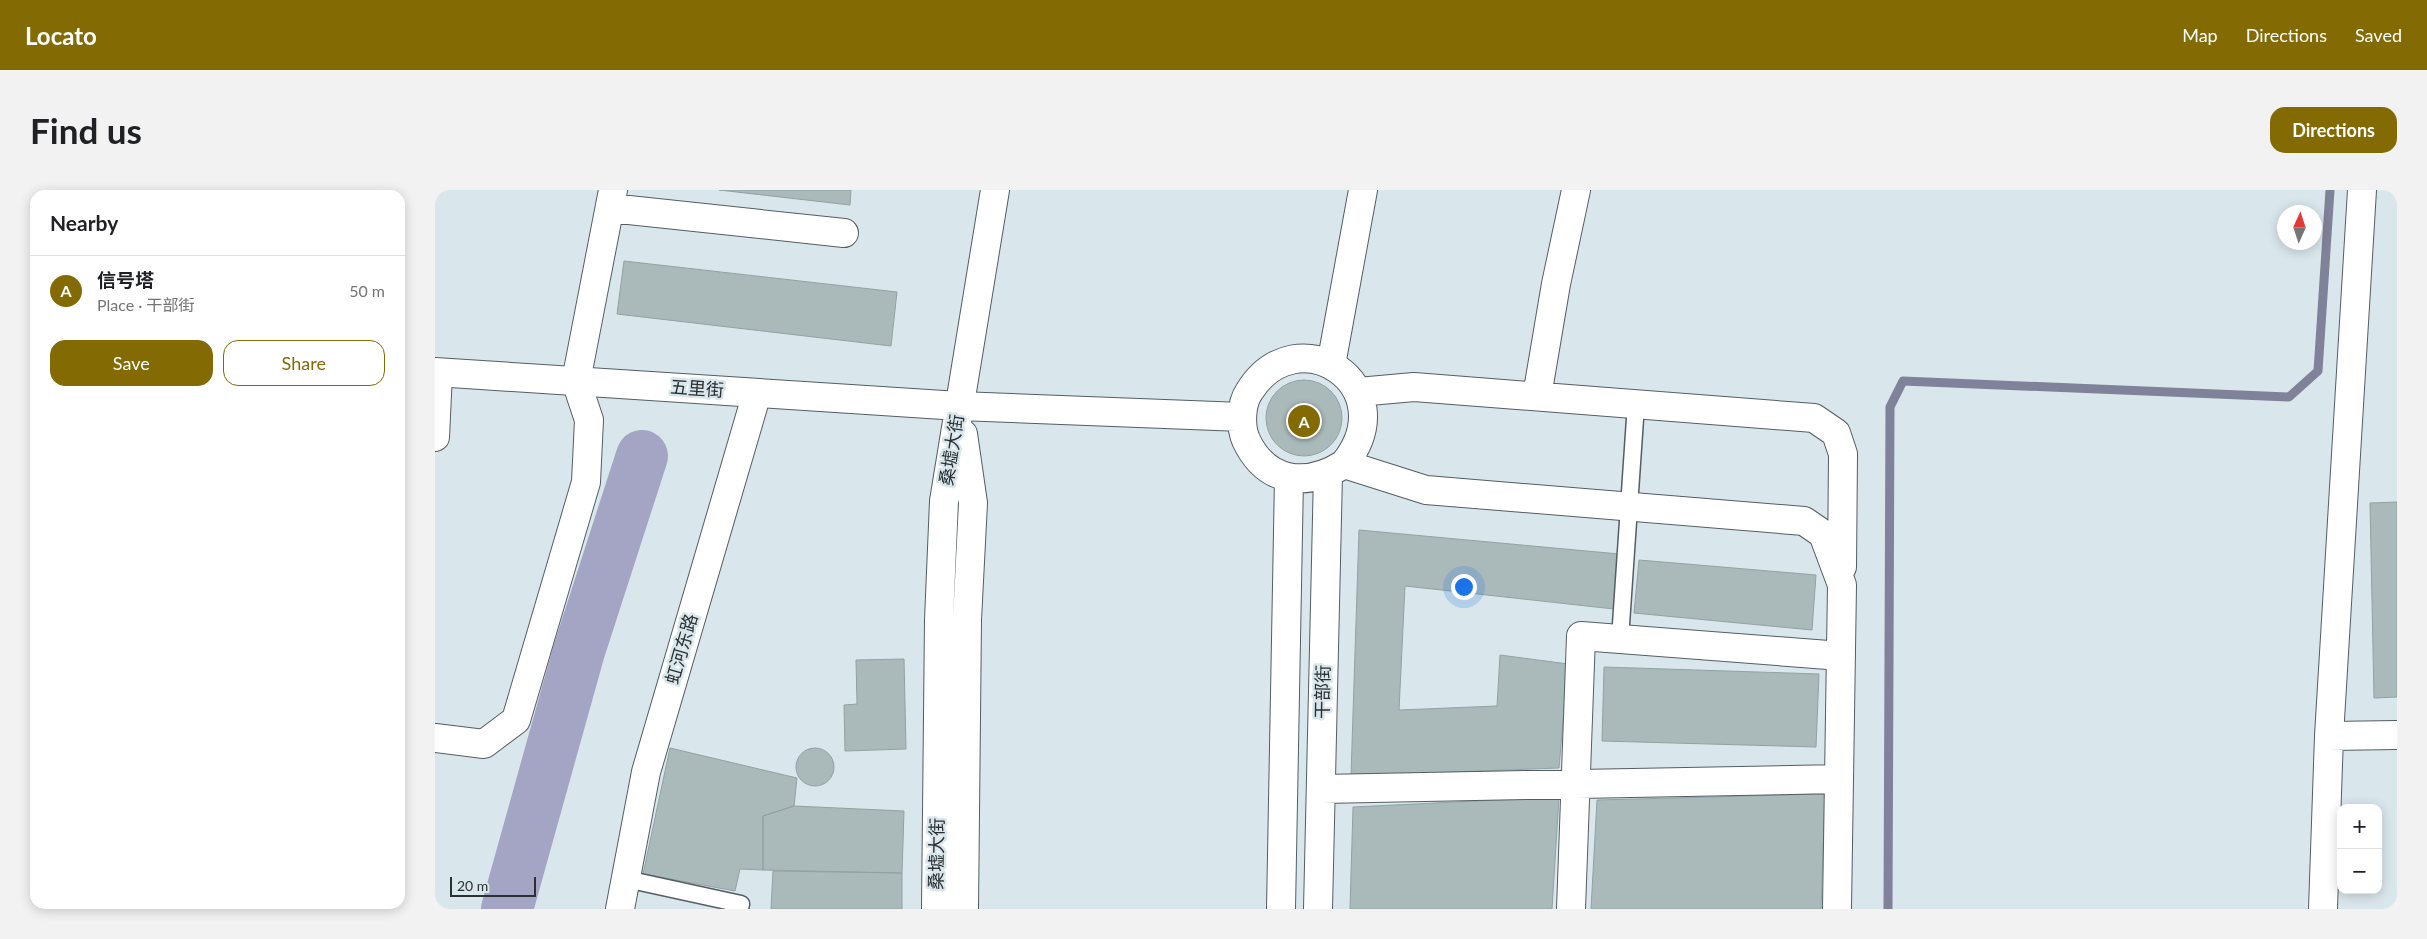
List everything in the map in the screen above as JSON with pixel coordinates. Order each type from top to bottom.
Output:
[{"type":"street","points":[[959,406],[995,190]]},
{"type":"street","points":[[1331,365],[1363,190]]},
{"type":"street","points":[[1537,396],[1556,284],[1576,190]]},
{"type":"street","points":[[2323,909],[2329,736],[2362,190]]},
{"type":"street","points":[[435,738],[484,744],[516,720],[586,482],[589,420],[576,381],[611,199],[844,233]]},
{"type":"street","points":[[1293,359],[1313,359],[1331,365],[1347,376],[1358,392],[1364,412],[1363,431],[1356,449],[1336,469],[1309,479],[1289,478],[1270,470],[1255,456],[1245,437],[1242,417],[1247,396],[1257,378],[1273,366],[1293,359]]},
{"type":"street","points":[[435,437],[437,372]]},
{"type":"street","name":"五里街","points":[[437,372],[959,406],[1242,417]]},
{"type":"street","points":[[1358,392],[1414,387],[1814,418],[1836,433],[1843,454],[1837,909]]},
{"type":"street","name":"虹河东路","points":[[620,909],[646,772],[757,393]]},
{"type":"street","name":"桑墟大街","points":[[936,909],[939,620],[944,511],[959,406]]},
{"type":"street","name":"桑墟大街","points":[[959,406],[973,503],[967,620],[965,909]]},
{"type":"street","points":[[1336,469],[1426,490],[1804,521],[1823,534],[1842,586]]},
{"type":"street","name":"干部街","points":[[1318,909],[1321,789],[1336,469]]},
{"type":"street","points":[[1281,909],[1289,478]]},
{"type":"street","points":[[1571,909],[1581,636],[1841,656]]},
{"type":"street","points":[[2329,736],[2397,735]]},
{"type":"street","points":[[1321,789],[1839,779]]},
{"type":"lane","points":[[1620,639],[1636,404]]},
{"type":"lane","points":[[625,879],[741,904],[740,909]]},
{"type":"building","points":[[719,190],[851,190],[850,205]]},
{"type":"building","points":[[624,261],[897,292],[891,346],[617,314]]},
{"type":"building","points":[[1297,380],[1311,380],[1325,386],[1336,397],[1340,403],[1342,418],[1340,433],[1331,445],[1319,454],[1297,456],[1283,450],[1272,439],[1266,425],[1266,411],[1272,397],[1283,386]]},
{"type":"building","points":[[2397,502],[2397,697],[2374,698],[2370,503]]},
{"type":"building","points":[[1359,530],[1619,554],[1614,609],[1405,586],[1399,710],[1497,706],[1500,655],[1568,664],[1559,768],[1351,776]]},
{"type":"building","points":[[1639,560],[1816,575],[1812,630],[1634,613]]},
{"type":"building","points":[[904,659],[906,749],[845,751],[844,705],[857,704],[856,660]]},
{"type":"building","points":[[1604,667],[1819,674],[1816,747],[1602,741]]},
{"type":"building","points":[[670,748],[797,778],[794,806],[763,816],[763,870],[740,869],[735,891],[643,874]]},
{"type":"building","points":[[815,748],[822,749],[828,754],[833,760],[833,774],[828,780],[822,785],[815,786],[808,785],[802,780],[797,774],[796,767],[797,760],[802,754],[808,749]]},
{"type":"building","points":[[1825,794],[1821,909],[1591,909],[1597,800]]},
{"type":"building","points":[[1559,797],[1552,909],[1350,909],[1353,807]]},
{"type":"building","points":[[794,806],[904,811],[902,873],[763,870],[763,816]]},
{"type":"building","points":[[773,871],[902,873],[902,909],[771,909]]},
{"type":"waterway","points":[[1888,909],[1890,407],[1903,381],[2289,397],[2318,371],[2330,190]]},
{"type":"waterway","points":[[507,909],[579,651],[642,456]]},
{"type":"place","name":"信号塔","points":[[1304,421]]}]
